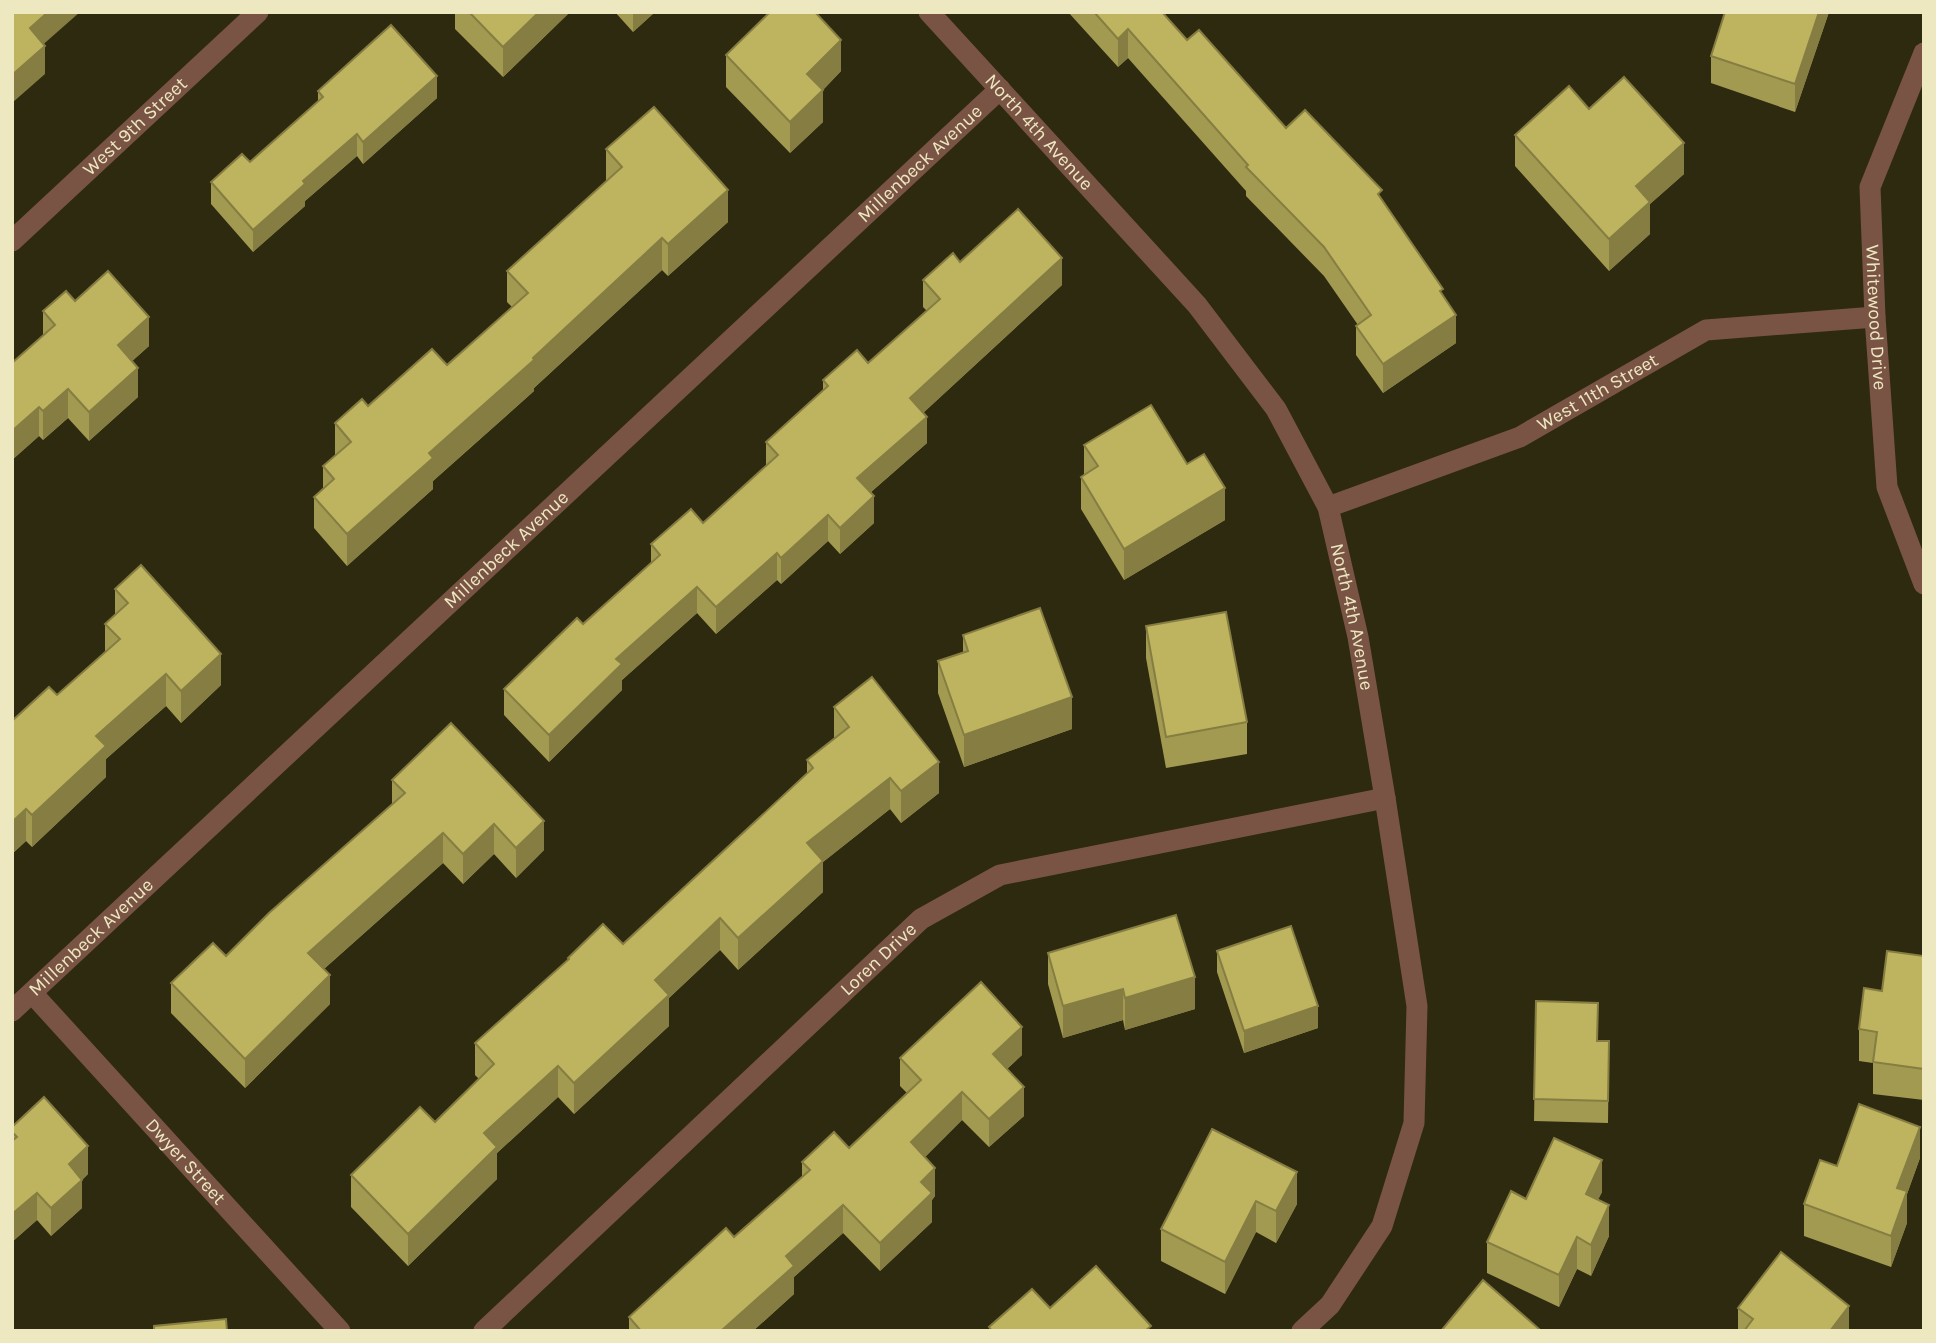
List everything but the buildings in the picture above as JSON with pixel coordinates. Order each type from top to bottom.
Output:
[{"type":"street","name":"West 9th Street","points":[[12,241],[258,12]]},
{"type":"street","name":"North 4th Avenue","points":[[929,12],[1197,305],[1276,409],[1328,507],[1358,637],[1417,1006],[1414,1123],[1382,1226],[1330,1305],[1302,1331]]},
{"type":"street","name":"Whitewood Drive","points":[[1924,53],[1870,187],[1875,317],[1887,487],[1924,584]]},
{"type":"street","name":"Millenbeck Avenue","points":[[12,1010],[1000,89]]},
{"type":"street","name":"West 11th Street","points":[[1328,507],[1520,437],[1706,330],[1875,317]]},
{"type":"street","name":"Loren Drive","points":[[484,1331],[920,919],[1000,875],[1385,798]]},
{"type":"street","name":"Dwyer Street","points":[[32,993],[340,1331]]}]
